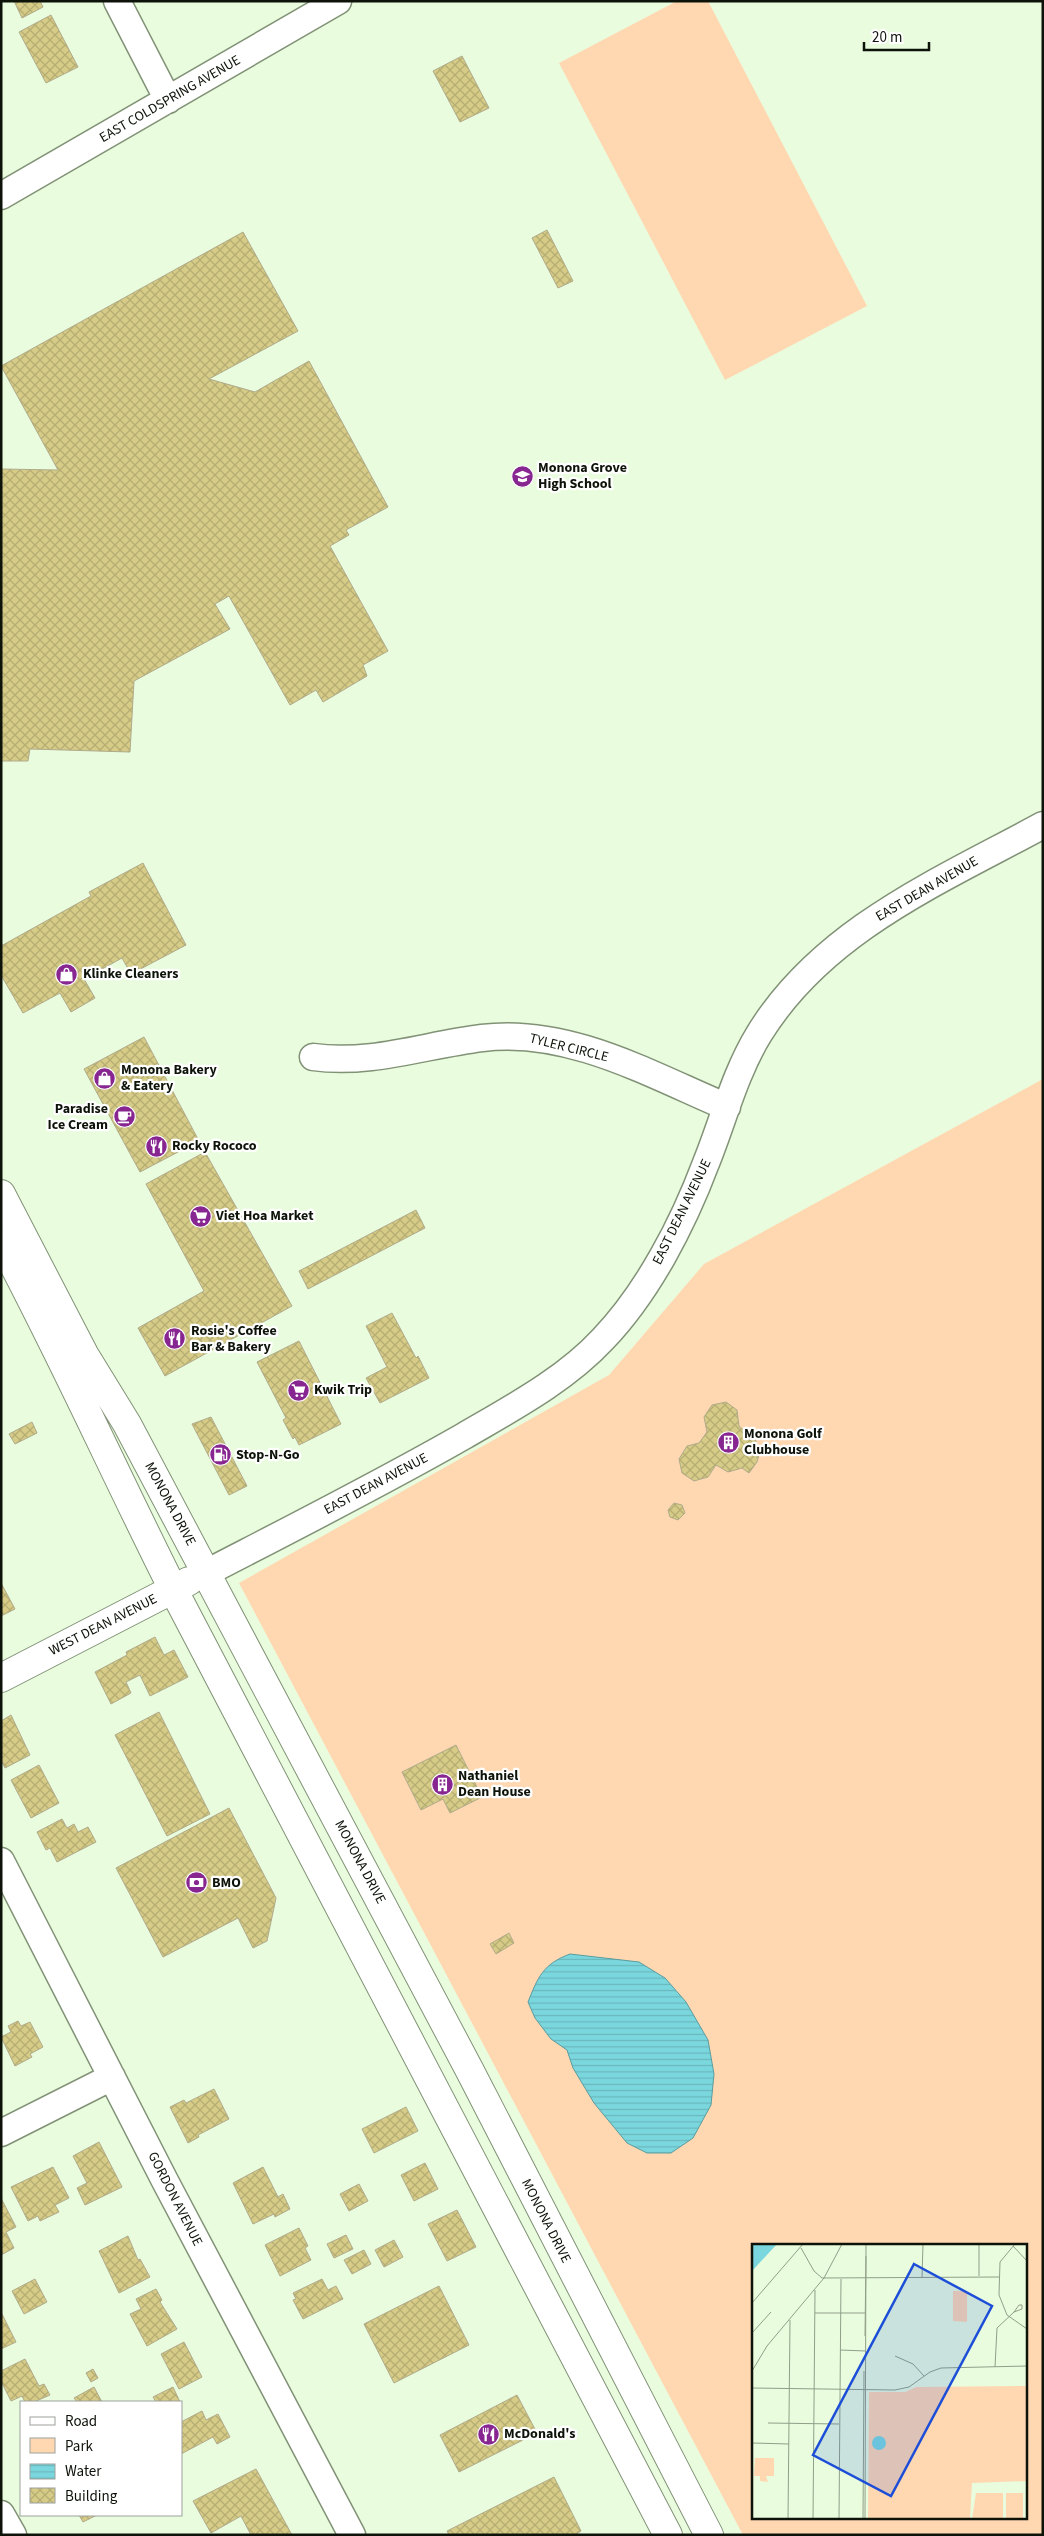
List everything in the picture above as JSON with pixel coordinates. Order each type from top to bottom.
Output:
[{"type":"street","points":[[118,1],[168,100]]},
{"type":"street","name":"EAST COLDSPRING AVENUE","points":[[1,196],[338,1]]},
{"type":"street","name":"EAST DEAN AVENUE","points":[[206,1573],[406,1470],[500,1415],[560,1376],[589,1353],[620,1320],[662,1258],[705,1167],[748,1054],[789,991],[807,972],[859,929],[893,906],[1043,825]]},
{"type":"street","name":"TYLER CIRCLE","points":[[313,1057],[355,1059],[400,1054],[482,1038],[522,1036],[539,1038],[597,1052],[727,1107]]},
{"type":"street","name":"MONONA DRIVE","points":[[1,1194],[84,1354],[128,1424],[470,2071],[705,2528]]},
{"type":"street","points":[[1,1241],[35,1304],[110,1464],[173,1589],[668,2535]]},
{"type":"street","name":"WEST DEAN AVENUE","points":[[1,1678],[206,1573]]},
{"type":"street","name":"GORDON AVENUE","points":[[1,1861],[352,2535]]},
{"type":"street","points":[[1,2133],[112,2077]]},
{"type":"street","points":[[1,2514],[12,2535]]},
{"type":"street","points":[[675,2535],[705,2528]]},
{"type":"green space","points":[[677,1],[708,1],[867,306],[725,380],[559,63]]},
{"type":"green space","points":[[1043,1079],[1043,2535],[743,2535],[239,1583],[609,1375],[704,1264]]},
{"type":"water","points":[[570,1954],[639,1962],[665,1978],[686,2002],[708,2040],[714,2074],[711,2105],[693,2138],[671,2153],[647,2153],[627,2143],[594,2103],[573,2068],[567,2050],[551,2039],[535,2018],[528,2002],[535,1985],[547,1967]]},
{"type":"building","points":[[14,1],[40,1],[43,7],[22,18]]},
{"type":"building","points":[[51,15],[78,67],[46,83],[19,32]]},
{"type":"building","points":[[462,56],[489,108],[460,122],[433,71]]},
{"type":"building","points":[[547,230],[573,281],[558,288],[532,238]]},
{"type":"building","points":[[243,232],[298,331],[209,379],[255,392],[309,361],[388,507],[346,530],[349,535],[330,546],[388,651],[363,665],[367,676],[323,702],[316,690],[290,705],[229,596],[215,604],[230,629],[134,681],[130,752],[30,749],[28,761],[1,761],[1,469],[58,470],[1,366]]},
{"type":"building","points":[[143,863],[186,945],[131,974],[122,958],[84,979],[95,998],[71,1012],[60,993],[23,1013],[1,975],[1,946],[91,896],[89,892]]},
{"type":"building","points":[[144,1037],[199,1141],[140,1172],[84,1069]]},
{"type":"building","points":[[205,1152],[292,1306],[165,1376],[138,1328],[204,1291],[146,1184]]},
{"type":"building","points":[[416,1210],[425,1228],[308,1289],[299,1271]]},
{"type":"building","points":[[392,1313],[429,1378],[380,1403],[366,1378],[387,1367],[366,1326]]},
{"type":"building","name":"Kwik Trip","points":[[299,1341],[341,1424],[299,1445],[295,1437],[293,1439],[283,1420],[286,1418],[257,1362]]},
{"type":"building","name":"Monona Golf Clubhouse","points":[[726,1402],[737,1410],[739,1426],[756,1441],[759,1455],[757,1462],[749,1473],[742,1468],[728,1472],[716,1465],[708,1477],[694,1481],[682,1473],[679,1459],[687,1446],[699,1443],[707,1432],[704,1417],[712,1405]]},
{"type":"building","name":"Stop-N-Go","points":[[211,1417],[247,1486],[229,1495],[192,1424]]},
{"type":"building","points":[[32,1422],[37,1433],[15,1444],[9,1434]]},
{"type":"building","points":[[674,1503],[682,1505],[685,1513],[678,1520],[670,1517],[668,1510]]},
{"type":"building","points":[[1,1583],[15,1609],[1,1616]]},
{"type":"building","points":[[155,1637],[164,1655],[174,1650],[188,1677],[150,1696],[140,1675],[126,1682],[131,1693],[111,1704],[95,1672],[127,1655],[126,1652]]},
{"type":"building","points":[[159,1712],[210,1814],[167,1836],[115,1735]]},
{"type":"building","points":[[11,1715],[30,1755],[5,1768],[1,1760],[1,1721]]},
{"type":"building","name":"Nathaniel Dean House","points":[[456,1745],[482,1797],[450,1813],[443,1799],[421,1810],[402,1772]]},
{"type":"building","points":[[39,1765],[59,1803],[31,1818],[11,1780]]},
{"type":"building","name":"BMO","points":[[229,1808],[276,1898],[267,1941],[253,1948],[238,1918],[163,1957],[116,1868]]},
{"type":"building","points":[[62,1819],[67,1828],[74,1824],[78,1832],[88,1827],[96,1842],[57,1862],[50,1848],[46,1850],[37,1832]]},
{"type":"building","points":[[509,1933],[514,1943],[496,1954],[490,1944]]},
{"type":"building","points":[[18,2021],[21,2026],[30,2022],[43,2047],[30,2054],[32,2057],[15,2066],[1,2037],[11,2032],[8,2026]]},
{"type":"building","points":[[214,2089],[229,2119],[198,2135],[199,2137],[188,2143],[170,2107],[184,2100],[186,2103]]},
{"type":"building","points":[[406,2107],[418,2131],[374,2153],[362,2129]]},
{"type":"building","points":[[99,2142],[122,2187],[85,2205],[77,2188],[87,2183],[73,2156]]},
{"type":"building","points":[[425,2163],[438,2189],[414,2201],[401,2175]]},
{"type":"building","points":[[53,2167],[69,2198],[55,2205],[59,2212],[40,2221],[38,2216],[28,2221],[11,2187]]},
{"type":"building","points":[[263,2167],[278,2197],[283,2194],[290,2209],[275,2217],[274,2214],[253,2224],[233,2183]]},
{"type":"building","points":[[359,2184],[368,2201],[349,2211],[340,2194]]},
{"type":"building","points":[[1,2198],[16,2227],[6,2232],[14,2248],[1,2255]]},
{"type":"building","points":[[457,2210],[476,2247],[447,2261],[428,2224]]},
{"type":"building","points":[[299,2228],[308,2246],[305,2248],[311,2260],[280,2276],[265,2245]]},
{"type":"building","points":[[346,2235],[353,2249],[334,2258],[327,2244]]},
{"type":"building","points":[[128,2236],[138,2260],[140,2259],[150,2277],[119,2293],[99,2251]]},
{"type":"building","points":[[394,2240],[403,2257],[384,2267],[375,2250]]},
{"type":"building","points":[[364,2250],[371,2264],[352,2274],[344,2260]]},
{"type":"building","points":[[35,2279],[47,2302],[24,2314],[12,2291]]},
{"type":"building","points":[[322,2279],[328,2290],[336,2286],[343,2299],[303,2319],[293,2300],[296,2299],[293,2293]]},
{"type":"building","points":[[439,2286],[469,2345],[394,2383],[364,2324]]},
{"type":"building","points":[[156,2289],[162,2300],[160,2302],[177,2329],[147,2346],[130,2314],[141,2309],[136,2299]]},
{"type":"building","points":[[1,2312],[16,2342],[1,2349]]},
{"type":"building","points":[[184,2342],[202,2377],[179,2389],[161,2354]]},
{"type":"building","points":[[25,2359],[39,2386],[44,2384],[50,2395],[36,2401],[24,2401],[22,2396],[11,2401],[1,2381],[1,2371]]},
{"type":"building","points":[[93,2369],[98,2378],[91,2382],[86,2373]]},
{"type":"building","points":[[94,2387],[101,2401],[76,2401],[74,2398]]},
{"type":"building","points":[[173,2387],[180,2401],[155,2401],[153,2397]]},
{"type":"building","name":"McDonald's","points":[[517,2395],[537,2433],[459,2472],[440,2435]]},
{"type":"building","points":[[202,2411],[206,2420],[218,2414],[230,2437],[217,2444],[213,2437],[182,2453],[182,2421]]},
{"type":"building","points":[[256,2469],[292,2535],[251,2535],[241,2516],[211,2533],[193,2501]]},
{"type":"building","points":[[554,2477],[581,2531],[575,2535],[449,2535],[447,2531]]},
{"type":"building","points":[[80,2516],[95,2516],[83,2522]]},
{"type":"place","name":"Monona Grove High School","points":[[522,476]]},
{"type":"place","name":"Klinke Cleaners","points":[[67,974]]},
{"type":"place","name":"Monona Bakery & Eatery","points":[[105,1078]]},
{"type":"place","name":"Paradise Ice Cream","points":[[124,1117]]},
{"type":"place","name":"Rocky Rococo","points":[[156,1146]]},
{"type":"place","name":"Viet Hoa Market","points":[[200,1216]]},
{"type":"place","name":"Rosie's Coffee Bar & Bakery","points":[[175,1339]]},
{"type":"place","name":"Kwik Trip","points":[[298,1390]]},
{"type":"place","name":"Monona Golf Clubhouse","points":[[728,1442]]},
{"type":"place","name":"Stop-N-Go","points":[[220,1455]]},
{"type":"place","name":"Nathaniel Dean House","points":[[442,1784]]},
{"type":"place","name":"BMO","points":[[196,1883]]},
{"type":"place","name":"McDonald's","points":[[488,2434]]}]
